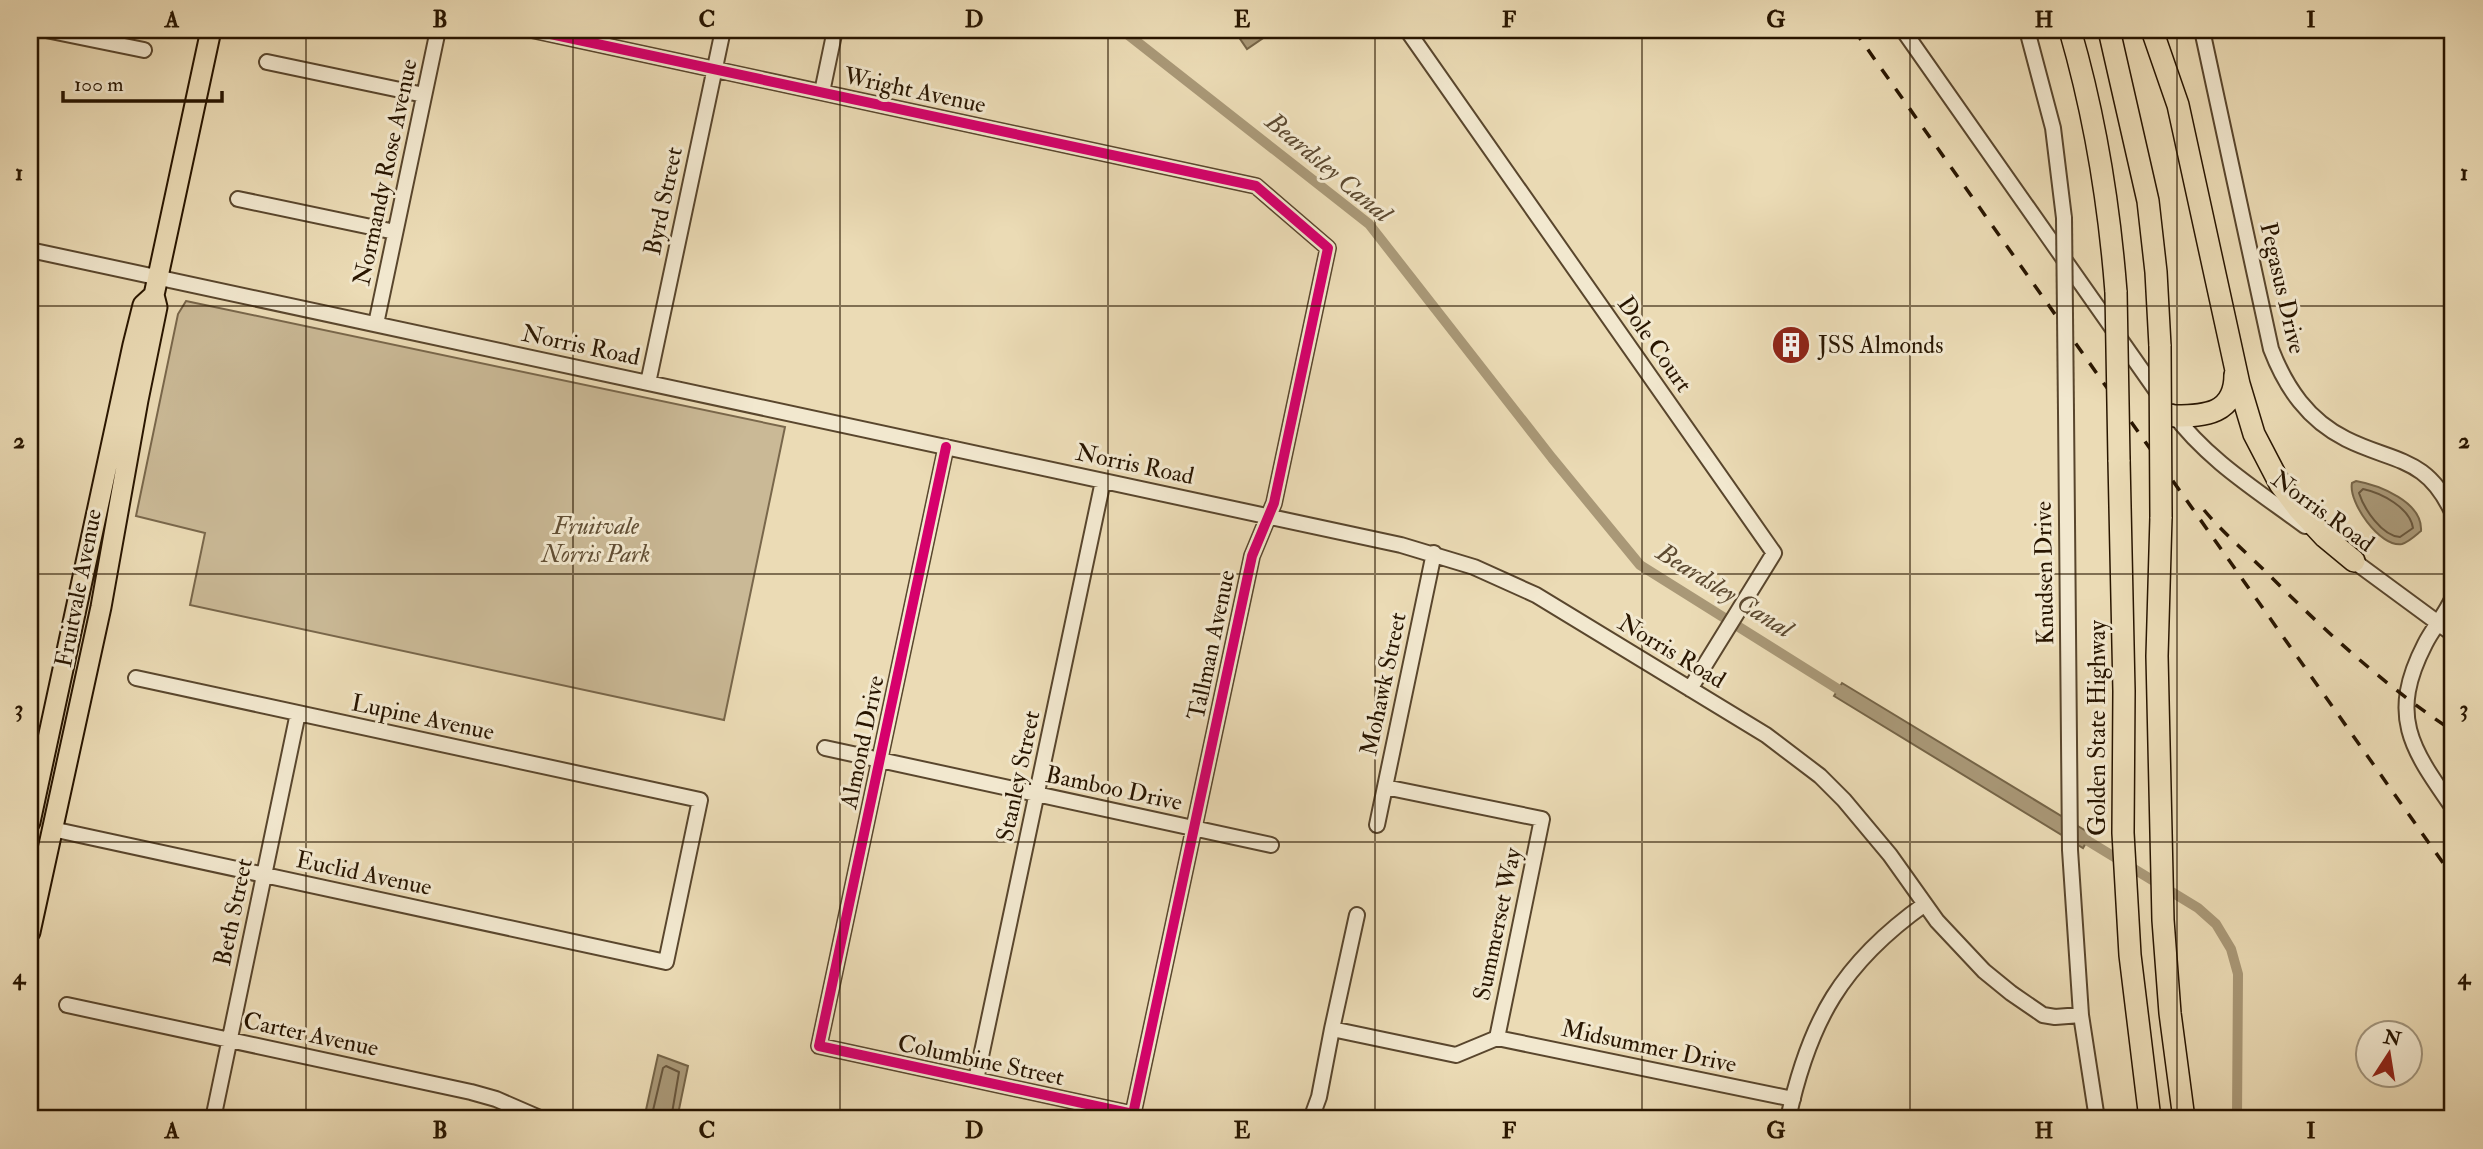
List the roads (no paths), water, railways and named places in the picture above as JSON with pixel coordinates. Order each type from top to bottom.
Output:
[{"type":"highway","name":"Golden State Highway","points":[[2070,30],[2094,122],[2107,193],[2116,292],[2124,691],[2123,833],[2133,982],[2150,1119]]},
{"type":"highway","points":[[2109,30],[2148,201],[2156,272],[2160,346],[2161,517],[2157,656],[2163,920],[2170,1013],[2184,1119]]},
{"type":"highway","points":[[2152,30],[2178,105],[2235,369],[2254,434],[2280,484],[2315,527],[2354,561]]},
{"type":"highway","points":[[2175,416],[2205,415],[2224,405],[2235,388],[2235,369]]},
{"type":"main road","name":"Fruitvale Avenue","points":[[30,932],[32,910],[101,607],[157,307],[156,286],[211,30]]},
{"type":"main road","name":"Fruitvale Avenue","points":[[30,822],[143,305],[156,286]]},
{"type":"main road","points":[[89,546],[111,551]]},
{"type":"street","points":[[46,30],[144,50]]},
{"type":"street","name":"Normandy Rose Avenue","points":[[376,324],[438,30]]},
{"type":"street","name":"Wright Avenue","points":[[532,30],[1256,186],[1282,208]]},
{"type":"street","name":"Byrd Street","points":[[648,383],[723,30]]},
{"type":"street","points":[[822,92],[835,30]]},
{"type":"street","name":"Dole Court","points":[[1407,30],[1774,553],[1690,689]]},
{"type":"street","points":[[1903,30],[2175,416]]},
{"type":"street","name":"Knudsen Drive","points":[[2026,30],[2053,128],[2064,218],[2070,850],[2081,1015],[2097,1119]]},
{"type":"street","name":"Pegasus Drive","points":[[2202,30],[2271,349],[2278,368],[2300,403],[2312,416],[2344,438],[2411,465],[2434,484],[2453,514]]},
{"type":"street","points":[[267,62],[424,95]]},
{"type":"street","points":[[238,199],[395,232]]},
{"type":"street","name":"Tallman Avenue","points":[[1133,1114],[1252,556],[1270,517],[1328,248],[1282,208]]},
{"type":"street","name":"Norris Road","points":[[30,250],[156,286],[376,324],[1434,553],[1474,566],[1536,595],[1766,735],[1820,776],[1867,825],[1959,947],[2011,993],[2043,1014],[2055,1017],[2081,1015]]},
{"type":"street","name":"Norris Road","points":[[2175,416],[2221,465],[2453,634]]},
{"type":"street","name":"Almond Drive","points":[[820,1046],[946,447]]},
{"type":"street","name":"Stanley Street","points":[[976,1080],[1103,481]]},
{"type":"street","name":"Mohawk Street","points":[[1377,825],[1434,553]]},
{"type":"street","points":[[2453,597],[2425,643],[2411,677],[2405,717],[2414,747],[2453,808]]},
{"type":"street","name":"Lupine Avenue","points":[[136,678],[700,800],[666,962]]},
{"type":"street","name":"Beth Street","points":[[213,1119],[298,713]]},
{"type":"street","name":"Bamboo Drive","points":[[825,748],[1271,845]]},
{"type":"street","name":"Summerset Way","points":[[1385,787],[1542,820],[1497,1038]]},
{"type":"street","name":"Euclid Avenue","points":[[52,829],[666,962]]},
{"type":"street","points":[[1788,1119],[1805,1053],[1815,1029],[1843,981],[1859,961],[1899,922],[1924,904]]},
{"type":"street","points":[[1311,1119],[1320,1097],[1357,915]]},
{"type":"street","name":"Carter Avenue","points":[[67,1004],[471,1092],[496,1099],[542,1119]]},
{"type":"street","points":[[1332,1029],[1456,1055],[1497,1038]]},
{"type":"street","name":"Midsummer Drive","points":[[1497,1038],[1793,1099]]},
{"type":"street","name":"Columbine Street","points":[[820,1046],[1133,1114]]},
{"type":"water","points":[[1234,30],[1275,30],[1247,49]]},
{"type":"water","points":[[2356,481],[2376,486],[2407,503],[2420,521],[2421,531],[2402,544],[2384,539],[2360,512],[2352,491],[2352,483]]},
{"type":"water","points":[[1842,683],[2091,834],[2083,848],[1834,696]]},
{"type":"water","points":[[658,1055],[688,1066],[677,1119],[644,1119]]},
{"type":"waterway","name":"Beardsley Canal","points":[[1122,30],[1369,224],[1552,458],[1640,565],[1849,696]]},
{"type":"waterway","name":"Beardsley Canal","points":[[2075,833],[2198,908],[2216,924],[2231,949],[2238,974],[2237,1119]]},
{"type":"railway","points":[[1854,30],[2453,877]]},
{"type":"railway","points":[[2204,510],[2334,638],[2404,696],[2453,731]]},
{"type":"place","name":"JSS Almonds","points":[[1791,345]]},
{"type":"park label","name":"Fruitvale Norris Park","points":[[596,540]]}]
